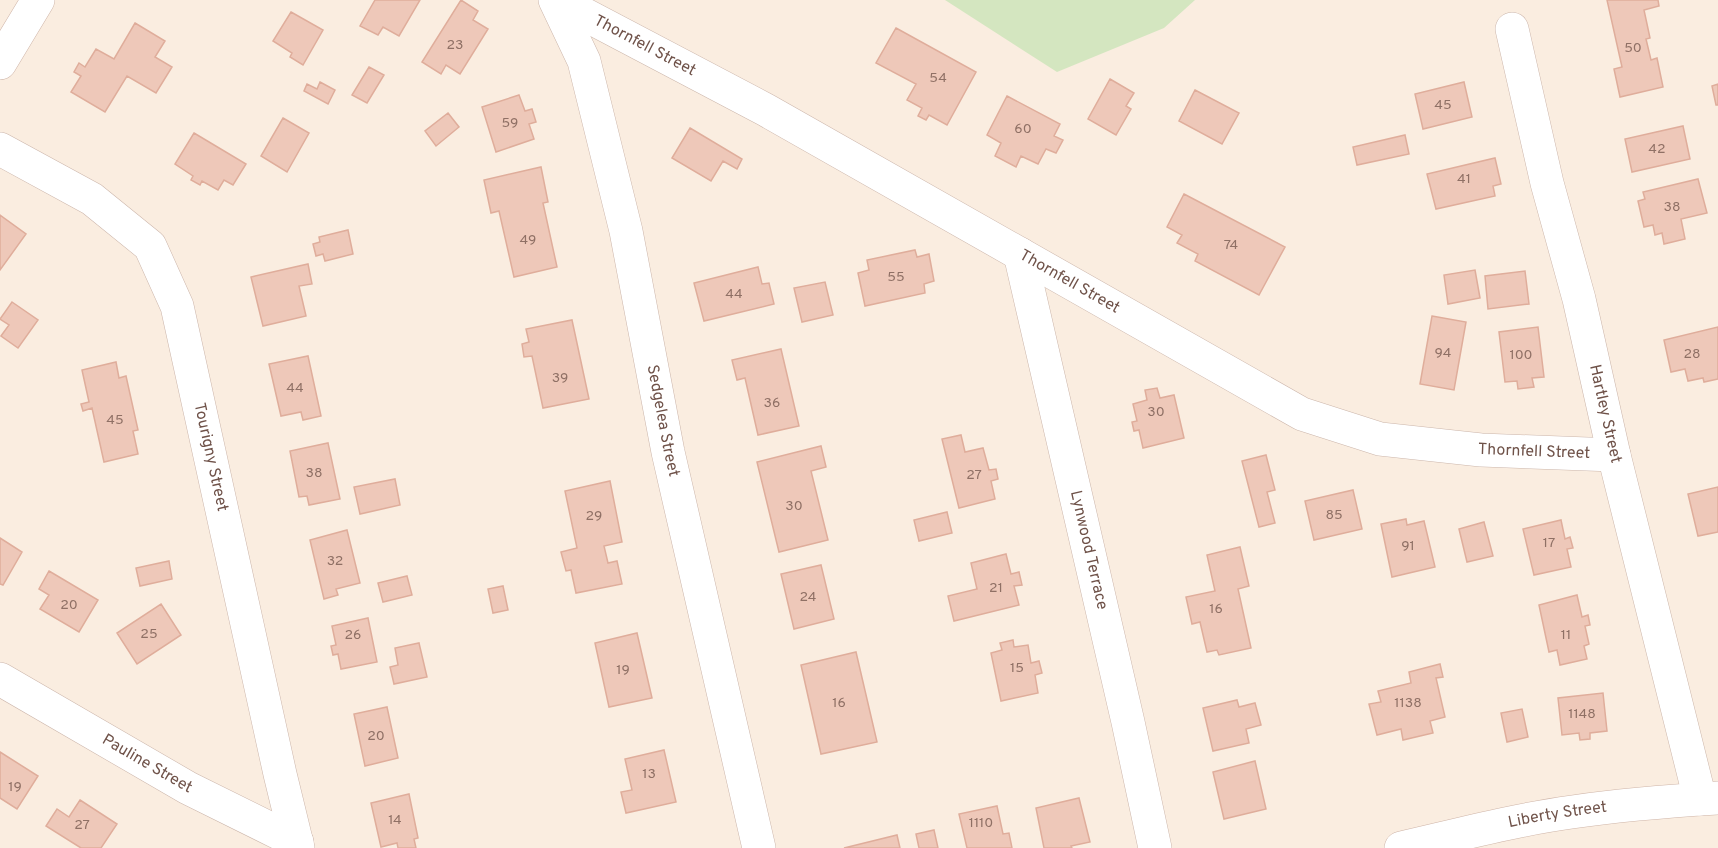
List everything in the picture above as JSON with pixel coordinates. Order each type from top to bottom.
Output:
[{"type":"street","points":[[0,63],[38,0]]},
{"type":"street","name":"Thornfell Street","points":[[556,0],[766,110],[1302,414],[1380,439],[1481,450],[1614,455]]},
{"type":"street","name":"Sedgelea Street","points":[[556,0],[584,61],[623,219],[668,452],[759,848]]},
{"type":"street","name":"Hartley Street","points":[[1512,29],[1547,183],[1579,299],[1614,455],[1709,798]]},
{"type":"street","name":"Tourigny Street","points":[[0,149],[92,199],[150,246],[177,306],[297,845]]},
{"type":"street","name":"Lynwood Terrace","points":[[1020,254],[1126,710],[1155,848]]},
{"type":"street","name":"Pauline Street","points":[[0,679],[188,788],[297,845]]},
{"type":"street","name":"Liberty Street","points":[[1401,848],[1570,812],[1709,798]]},
{"type":"green space","points":[[945,0],[1195,0],[1164,28],[1057,72]]},
{"type":"building","points":[[375,0],[420,0],[399,36],[383,27],[378,35],[360,26]]},
{"type":"building","points":[[461,0],[478,11],[473,20],[488,29],[460,74],[446,65],[441,74],[422,62]]},
{"type":"building","points":[[1607,0],[1658,0],[1659,6],[1644,10],[1650,38],[1646,39],[1651,60],[1657,58],[1663,87],[1620,97],[1614,69],[1622,67]]},
{"type":"building","points":[[291,12],[323,30],[303,65],[290,57],[292,53],[273,41]]},
{"type":"building","points":[[135,23],[165,41],[155,57],[172,67],[156,93],[127,76],[105,112],[71,92],[81,76],[74,72],[79,63],[85,67],[96,49],[114,59]]},
{"type":"building","points":[[896,28],[976,72],[947,125],[929,115],[926,120],[918,116],[922,108],[907,100],[916,84],[876,63]]},
{"type":"building","points":[[369,67],[384,75],[367,103],[352,95]]},
{"type":"building","points":[[1110,79],[1134,93],[1126,106],[1131,109],[1116,135],[1088,119]]},
{"type":"building","points":[[320,82],[335,90],[328,104],[304,91],[307,84],[317,89]]},
{"type":"building","points":[[1464,82],[1472,117],[1423,129],[1415,94]]},
{"type":"building","points":[[1718,84],[1718,105],[1716,105],[1712,86]]},
{"type":"building","points":[[1195,90],[1239,113],[1222,144],[1179,121]]},
{"type":"building","points":[[519,95],[525,111],[532,109],[536,122],[529,124],[534,139],[496,152],[482,107]]},
{"type":"building","points":[[1007,96],[1060,124],[1054,136],[1063,140],[1056,153],[1046,149],[1038,164],[1021,156],[1016,167],[995,156],[1001,143],[987,135]]},
{"type":"building","points":[[448,113],[459,127],[436,146],[425,131]]},
{"type":"building","points":[[283,118],[309,133],[287,172],[261,156]]},
{"type":"building","points":[[1683,126],[1690,159],[1632,172],[1625,139]]},
{"type":"building","points":[[690,128],[742,159],[737,169],[723,161],[711,181],[672,158]]},
{"type":"building","points":[[194,133],[246,164],[233,185],[224,180],[218,190],[202,181],[200,185],[191,180],[193,176],[175,164]]},
{"type":"building","points":[[1405,135],[1409,154],[1357,165],[1353,147]]},
{"type":"building","points":[[1495,158],[1501,184],[1493,186],[1495,196],[1436,209],[1427,174]]},
{"type":"building","points":[[541,167],[548,202],[543,203],[557,267],[514,277],[499,211],[491,213],[484,180]]},
{"type":"building","points":[[1698,179],[1707,213],[1681,219],[1685,239],[1664,244],[1662,233],[1655,235],[1653,225],[1644,227],[1638,201],[1645,199],[1643,192]]},
{"type":"building","points":[[1184,194],[1285,247],[1259,295],[1195,261],[1198,254],[1177,243],[1182,235],[1167,227]]},
{"type":"building","points":[[0,215],[26,234],[0,270]]},
{"type":"building","points":[[348,230],[353,254],[325,261],[323,254],[316,256],[313,244],[320,242],[319,237]]},
{"type":"building","points":[[915,250],[917,257],[929,254],[934,281],[924,284],[925,293],[865,306],[858,273],[869,270],[867,260]]},
{"type":"building","points":[[308,264],[312,284],[299,286],[306,316],[263,326],[251,277]]},
{"type":"building","points":[[758,267],[762,284],[769,283],[774,304],[704,321],[694,283]]},
{"type":"building","points":[[1475,270],[1480,298],[1448,304],[1444,275]]},
{"type":"building","points":[[1525,271],[1529,304],[1488,309],[1485,276]]},
{"type":"building","points":[[825,282],[833,315],[802,322],[794,288]]},
{"type":"building","points":[[12,302],[38,320],[18,348],[1,336],[9,325],[0,319]]},
{"type":"building","points":[[1432,316],[1466,322],[1454,390],[1420,384]]},
{"type":"building","points":[[572,320],[589,399],[543,408],[532,356],[524,357],[522,344],[529,342],[526,329]]},
{"type":"building","points":[[1538,327],[1544,377],[1532,378],[1534,387],[1518,389],[1517,381],[1505,382],[1499,332]]},
{"type":"building","points":[[1718,327],[1718,379],[1704,382],[1703,378],[1688,381],[1685,369],[1671,372],[1664,340]]},
{"type":"building","points":[[781,349],[799,426],[758,435],[745,378],[737,380],[732,360]]},
{"type":"building","points":[[308,356],[321,416],[303,420],[301,412],[281,416],[269,364]]},
{"type":"building","points":[[116,362],[119,378],[126,376],[138,430],[133,431],[138,454],[104,462],[92,408],[83,411],[81,404],[89,402],[82,370]]},
{"type":"building","points":[[1157,388],[1160,398],[1174,395],[1184,438],[1143,448],[1139,430],[1134,431],[1132,422],[1137,421],[1133,404],[1147,400],[1145,390]]},
{"type":"building","points":[[961,435],[965,452],[983,448],[989,470],[996,469],[998,479],[991,481],[995,499],[959,508],[942,439]]},
{"type":"building","points":[[328,443],[340,499],[309,505],[307,496],[299,497],[290,451]]},
{"type":"building","points":[[821,446],[826,467],[811,471],[828,540],[779,552],[757,462]]},
{"type":"building","points":[[1266,455],[1275,490],[1267,492],[1275,523],[1259,527],[1242,461]]},
{"type":"building","points":[[395,479],[400,505],[360,514],[354,487]]},
{"type":"building","points":[[610,481],[622,542],[604,546],[608,563],[617,561],[622,584],[576,593],[571,570],[566,571],[561,552],[577,548],[565,491]]},
{"type":"building","points":[[1718,487],[1718,532],[1698,536],[1688,494]]},
{"type":"building","points":[[1353,490],[1362,529],[1314,540],[1305,501]]},
{"type":"building","points":[[947,512],[952,533],[919,541],[914,520]]},
{"type":"building","points":[[1406,519],[1407,525],[1424,521],[1435,567],[1392,577],[1381,524]]},
{"type":"building","points":[[1561,520],[1565,539],[1570,537],[1573,548],[1567,549],[1571,567],[1534,575],[1523,529]]},
{"type":"building","points":[[1484,522],[1493,556],[1467,562],[1459,529]]},
{"type":"building","points":[[347,530],[360,583],[336,589],[338,595],[324,599],[310,540]]},
{"type":"building","points":[[0,538],[22,552],[3,585],[0,584]]},
{"type":"building","points":[[1240,547],[1249,586],[1238,589],[1251,648],[1219,655],[1217,650],[1207,652],[1200,622],[1192,624],[1186,597],[1215,591],[1207,555]]},
{"type":"building","points":[[1006,554],[1011,574],[1019,572],[1022,585],[1014,586],[1019,605],[954,621],[948,596],[977,589],[971,563]]},
{"type":"building","points":[[169,561],[172,579],[140,586],[136,568]]},
{"type":"building","points":[[821,565],[834,619],[794,629],[781,574]]},
{"type":"building","points":[[49,571],[98,600],[79,632],[40,609],[49,595],[39,589]]},
{"type":"building","points":[[407,576],[412,595],[383,602],[378,583]]},
{"type":"building","points":[[503,586],[508,610],[493,613],[488,589]]},
{"type":"building","points":[[1577,595],[1582,617],[1588,615],[1590,625],[1585,626],[1589,644],[1584,646],[1587,659],[1560,665],[1557,650],[1549,652],[1539,605]]},
{"type":"building","points":[[161,604],[181,635],[137,664],[117,633]]},
{"type":"building","points":[[368,618],[377,662],[341,669],[338,654],[333,655],[331,646],[336,645],[332,626]]},
{"type":"building","points":[[637,633],[652,698],[609,707],[595,643]]},
{"type":"building","points":[[1013,640],[1014,647],[1028,645],[1031,663],[1039,661],[1042,673],[1035,675],[1038,693],[1001,701],[991,653],[1002,650],[1000,643]]},
{"type":"building","points":[[419,643],[427,677],[394,684],[390,667],[398,665],[395,648]]},
{"type":"building","points":[[856,652],[877,742],[821,754],[801,665]]},
{"type":"building","points":[[1440,664],[1443,677],[1436,678],[1445,717],[1430,721],[1433,733],[1403,740],[1401,729],[1377,735],[1369,704],[1381,702],[1378,691],[1411,683],[1409,672]]},
{"type":"building","points":[[1603,693],[1607,731],[1590,733],[1590,739],[1580,740],[1579,733],[1562,735],[1558,698]]},
{"type":"building","points":[[1237,700],[1239,707],[1255,703],[1261,725],[1246,729],[1249,743],[1213,751],[1203,708]]},
{"type":"building","points":[[387,707],[398,758],[365,766],[354,714]]},
{"type":"building","points":[[1522,709],[1528,737],[1507,742],[1501,713]]},
{"type":"building","points":[[664,750],[676,802],[626,813],[621,792],[632,790],[625,759]]},
{"type":"building","points":[[0,752],[38,776],[17,809],[0,798]]},
{"type":"building","points":[[1255,761],[1266,809],[1224,819],[1213,772]]},
{"type":"building","points":[[409,794],[418,838],[414,839],[416,848],[398,848],[397,843],[381,847],[371,803]]},
{"type":"building","points":[[1079,798],[1090,842],[1071,846],[1072,848],[1044,848],[1036,808]]},
{"type":"building","points":[[80,800],[117,824],[101,848],[81,848],[46,826],[57,809],[69,817]]},
{"type":"building","points":[[997,806],[1003,834],[1009,833],[1012,848],[967,848],[959,814]]},
{"type":"building","points":[[934,830],[938,848],[919,848],[916,834]]},
{"type":"building","points":[[897,835],[900,848],[844,848]]}]
